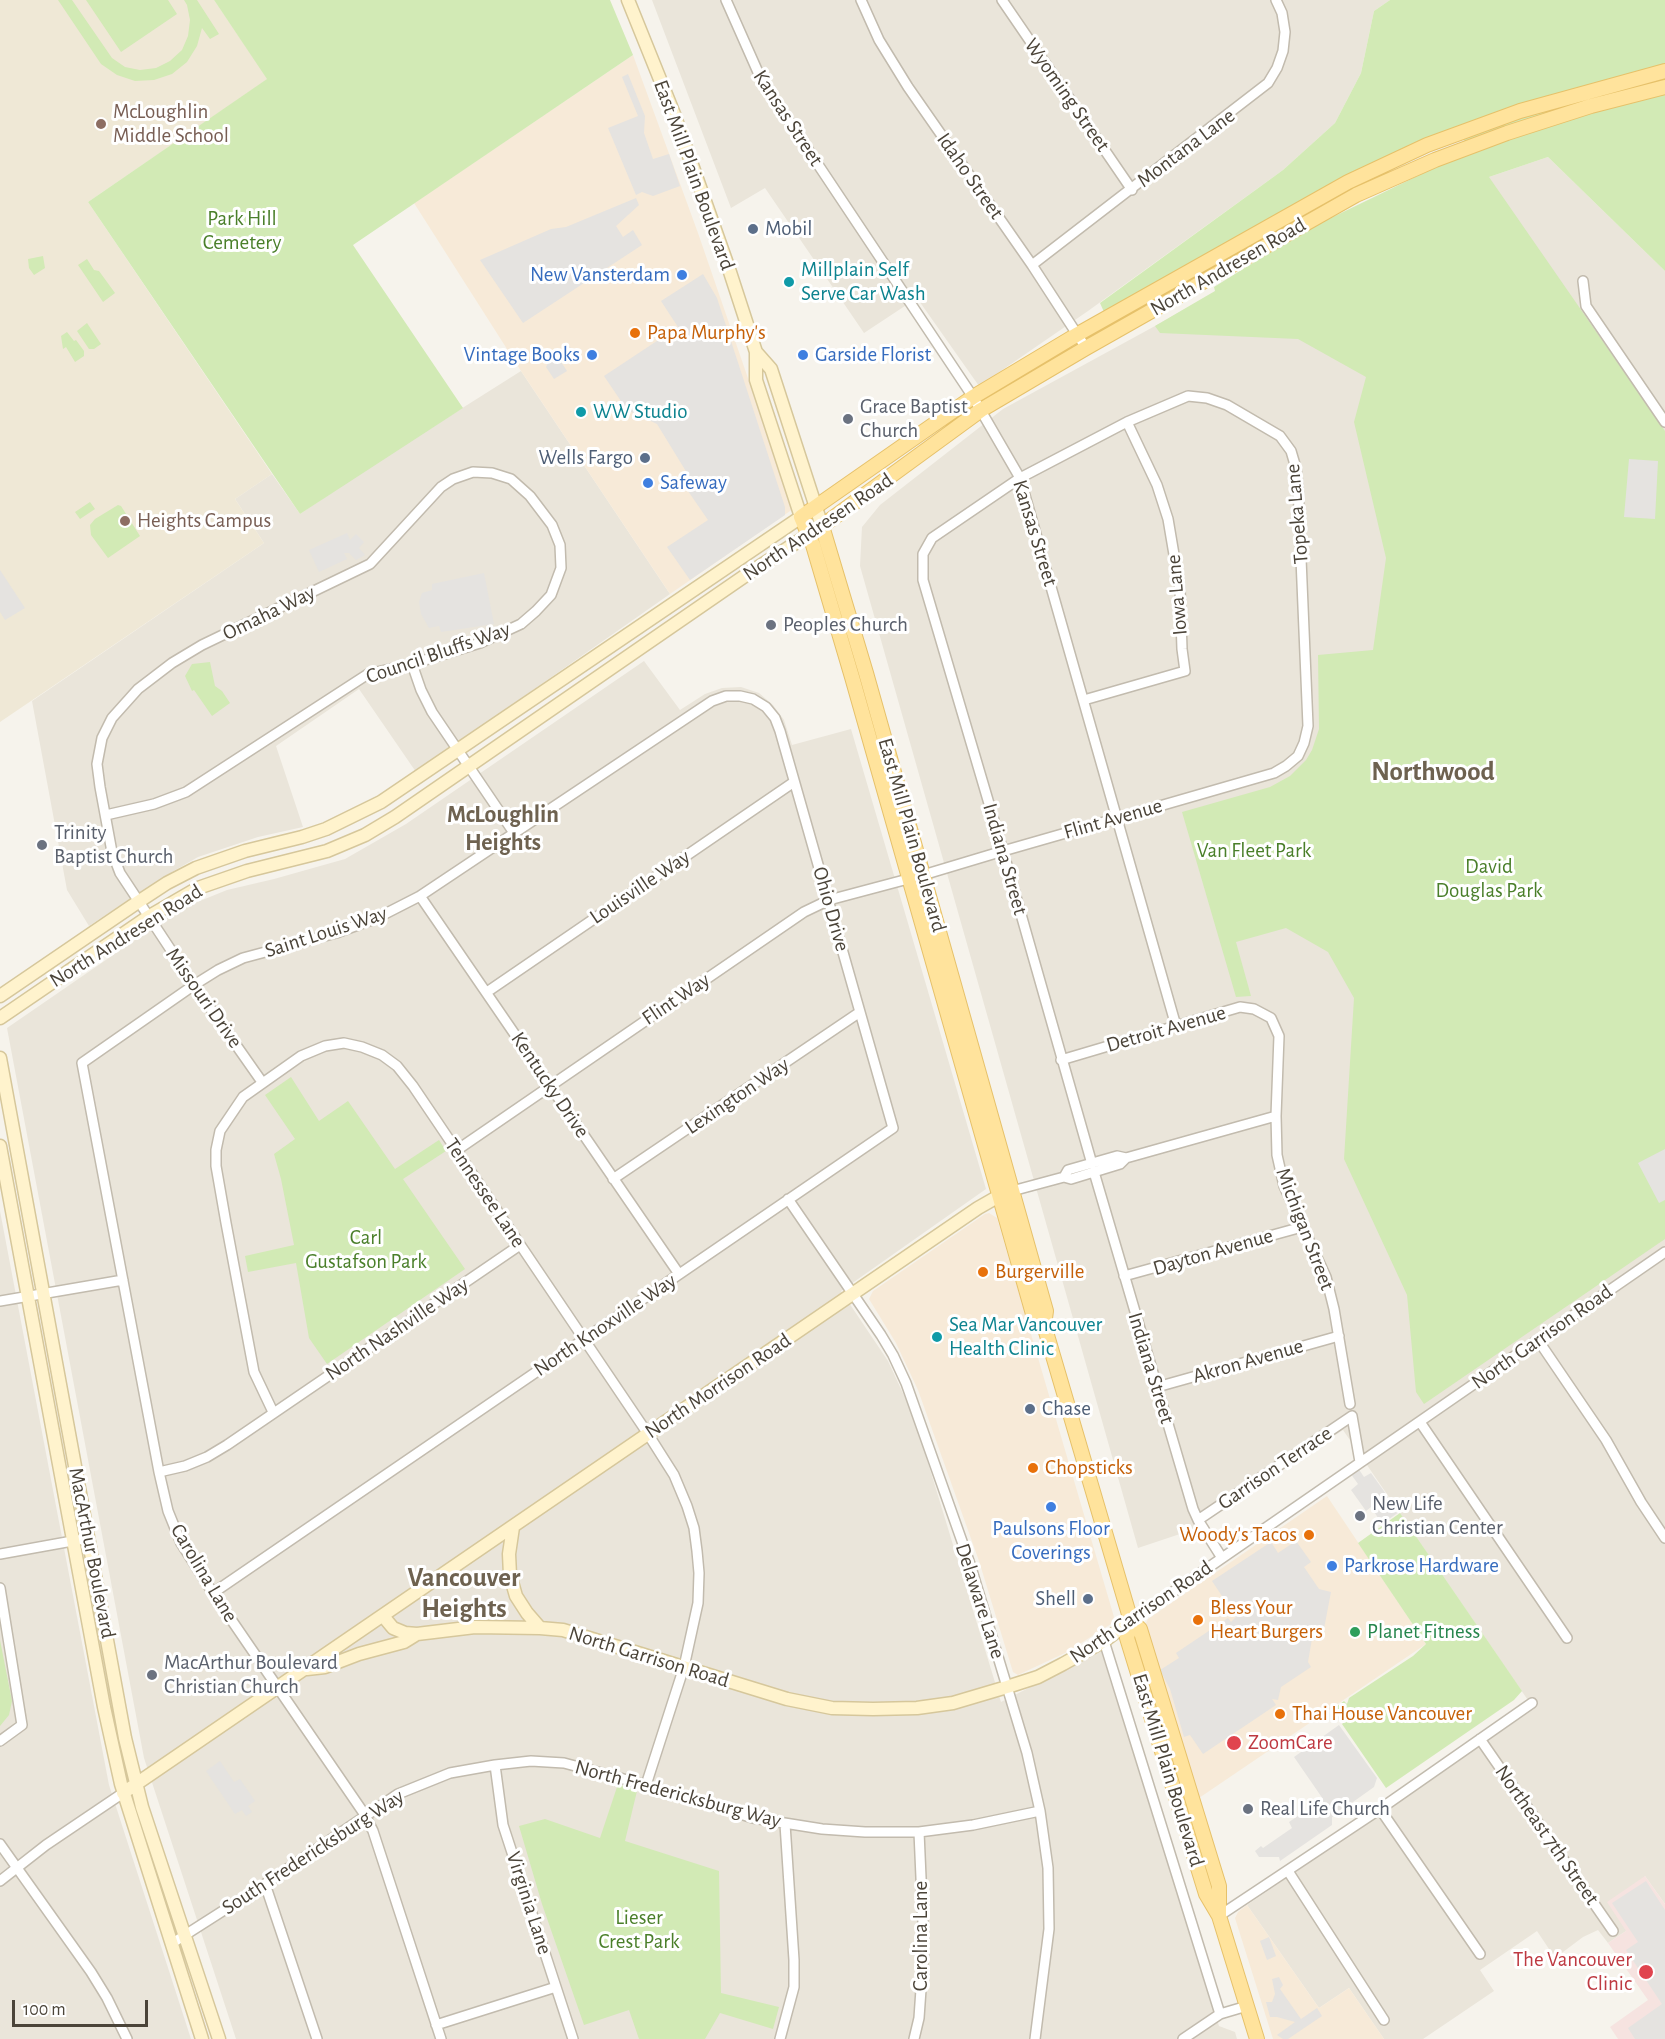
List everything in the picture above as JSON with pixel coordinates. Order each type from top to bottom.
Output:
[{"type":"main road","name":"North Andresen Road","points":[[801,517],[973,396],[1318,198],[1427,145],[1546,102],[1665,71]]},
{"type":"main road","name":"North Andresen Road","points":[[822,526],[981,410],[1326,211],[1400,175],[1529,125],[1665,87]]},
{"type":"main road","name":"East Mill Plain Boulevard","points":[[801,517],[852,677],[908,879],[1006,1193],[1046,1311],[1044,1325],[1131,1621],[1140,1629],[1219,1886],[1219,1916],[1257,2039]]},
{"type":"main road","name":"East Mill Plain Boulevard","points":[[822,526],[923,875],[1006,1193]]},
{"type":"street","name":"East Mill Plain Boulevard","points":[[628,0],[701,186],[756,352],[756,380],[801,517]]},
{"type":"street","name":"Kansas Street","points":[[726,0],[761,80],[973,396],[1020,478],[1176,1026]]},
{"type":"street","name":"Idaho Street","points":[[861,0],[879,40],[908,87],[1032,265],[1086,348]]},
{"type":"street","name":"Wyoming Street","points":[[1002,0],[1132,190]]},
{"type":"street","name":"Montana Lane","points":[[1032,265],[1268,83],[1284,51],[1285,32],[1282,13],[1276,0]]},
{"type":"street","points":[[1583,280],[1586,306],[1665,422]]},
{"type":"street","name":"East Mill Plain Boulevard","points":[[756,352],[771,369],[822,526]]},
{"type":"street","name":"Topeka Lane","points":[[923,554],[932,538],[1020,478],[1127,423],[1188,396],[1207,398],[1227,405],[1280,436],[1290,451],[1296,468],[1308,726],[1298,756]]},
{"type":"street","name":"Iowa Lane","points":[[1084,700],[1185,671],[1180,590],[1168,519],[1156,485],[1127,423]]},
{"type":"street","name":"Omaha Way","points":[[106,815],[97,764],[102,738],[112,718],[138,689],[172,663],[202,645],[370,564],[441,487],[453,479],[473,472],[492,473],[511,479]]},
{"type":"street","name":"Council Bluffs Way","points":[[106,815],[154,804],[186,792],[349,684],[368,674],[412,664],[499,636],[521,624],[551,595],[561,568],[560,545],[552,525],[530,496],[511,479]]},
{"type":"street","name":"North Andresen Road","points":[[0,996],[167,883],[196,868],[245,851],[302,837],[357,816],[381,802],[801,517]]},
{"type":"street","name":"North Andresen Road","points":[[0,1018],[148,917],[198,888],[228,877],[327,851],[357,838],[394,817],[822,526]]},
{"type":"street","name":"Indiana Street","points":[[923,554],[923,580],[1157,1387],[1198,1520],[1222,1558]]},
{"type":"street","points":[[412,664],[432,712],[514,833]]},
{"type":"street","name":"Saint Louis Way","points":[[82,1063],[194,985],[243,958],[336,933],[377,918],[420,896],[712,701],[733,696],[753,699]]},
{"type":"street","name":"Ohio Drive","points":[[753,699],[766,707],[775,718],[780,731],[893,1128]]},
{"type":"street","name":"Flint Avenue","points":[[923,875],[1274,773],[1298,756]]},
{"type":"street","name":"Louisville Way","points":[[487,992],[794,782]]},
{"type":"street","name":"Missouri Drive","points":[[106,815],[112,852],[120,873],[262,1082]]},
{"type":"street","name":"Flint Way","points":[[458,1150],[804,912],[829,900],[908,879]]},
{"type":"street","name":"Kentucky Drive","points":[[420,896],[679,1274]]},
{"type":"street","name":"Detroit Avenue","points":[[1061,1060],[1240,1007],[1254,1009],[1271,1018]]},
{"type":"street","name":"Lexington Way","points":[[613,1179],[860,1012]]},
{"type":"street","name":"Michigan Street","points":[[1271,1018],[1279,1036],[1277,1155],[1284,1186],[1326,1277],[1339,1336],[1350,1404]]},
{"type":"street","name":"Tennessee Lane","points":[[273,1412],[254,1372],[216,1166],[216,1150],[220,1131],[243,1097],[300,1056],[325,1046],[344,1043],[363,1047],[382,1055],[397,1066],[413,1086],[648,1434],[674,1475],[687,1506],[694,1528],[699,1573],[698,1603],[684,1667],[646,1785]]},
{"type":"street","name":"MacArthur Boulevard","points":[[0,1058],[125,1738],[142,1807],[219,2039]]},
{"type":"street","name":"Carolina Lane","points":[[82,1063],[168,1511],[181,1543],[213,1593],[365,1815],[373,1832],[441,2039]]},
{"type":"street","name":"North Morrison Road","points":[[123,1793],[970,1213],[1006,1193],[1064,1177],[1068,1170],[1093,1168],[1117,1156],[1126,1158],[1276,1116]]},
{"type":"street","name":"North Knoxville Way","points":[[213,1593],[893,1128]]},
{"type":"street","name":"MacArthur Boulevard","points":[[0,1146],[104,1707],[123,1793],[202,2039]]},
{"type":"street","name":"Delaware Lane","points":[[788,1199],[893,1355],[906,1383],[970,1564],[1028,1753],[1040,1811],[1048,1868],[1049,1929],[1035,2039]]},
{"type":"street","name":"Dayton Avenue","points":[[1124,1276],[1302,1227]]},
{"type":"street","name":"North Nashville Way","points":[[159,1472],[185,1466],[207,1457],[520,1245]]},
{"type":"street","name":"North Garrison Road","points":[[417,1634],[475,1628],[563,1630],[785,1698],[832,1708],[917,1708],[953,1703],[1007,1687],[1038,1677],[1104,1641],[1665,1252]]},
{"type":"street","points":[[0,1301],[123,1280]]},
{"type":"street","name":"Akron Avenue","points":[[1157,1387],[1339,1336]]},
{"type":"street","points":[[1538,1340],[1606,1440],[1641,1502],[1665,1538]]},
{"type":"street","name":"Garrison Terrace","points":[[1198,1520],[1352,1416],[1360,1462]]},
{"type":"street","points":[[1420,1422],[1567,1638]]},
{"type":"street","points":[[513,1527],[509,1554],[510,1575],[516,1596],[540,1628]]},
{"type":"street","points":[[0,1554],[89,1538]]},
{"type":"street","points":[[0,1588],[22,1725],[0,1741]]},
{"type":"street","points":[[383,1616],[393,1628],[405,1633],[417,1634]]},
{"type":"street","points":[[304,1669],[325,1667],[359,1654],[404,1642],[417,1634]]},
{"type":"street","points":[[1104,1641],[1221,2014]]},
{"type":"street","points":[[1219,1916],[1380,1809],[1532,1703]]},
{"type":"street","name":"Northeast 7th Street","points":[[1480,1739],[1613,1931]]},
{"type":"street","name":"North Fredericksburg Way","points":[[495,1765],[531,1761],[564,1763],[753,1818],[822,1829],[918,1832],[973,1825],[1040,1811]]},
{"type":"street","name":"South Fredericksburg Way","points":[[171,1944],[398,1794],[450,1773],[495,1765]]},
{"type":"street","name":"Virginia Lane","points":[[495,1765],[503,1825],[573,2039]]},
{"type":"street","points":[[0,1881],[46,1845],[123,1793]]},
{"type":"street","points":[[1380,1809],[1480,1954]]},
{"type":"street","points":[[780,2039],[794,1986],[785,1824]]},
{"type":"street","name":"Carolina Lane","points":[[914,2039],[919,2018],[924,1946],[918,1832]]},
{"type":"street","points":[[0,1844],[91,1972],[127,2039]]},
{"type":"street","points":[[1288,1871],[1384,2020]]},
{"type":"street","points":[[265,1884],[317,2039]]},
{"type":"street","points":[[436,2025],[556,1987]]},
{"type":"street","points":[[1183,2039],[1221,2014],[1247,2006]]},
{"type":"shaded area","points":[[0,0],[214,0],[268,79],[88,202],[272,474],[235,499],[264,543],[0,722]]},
{"type":"shaded area","points":[[652,0],[1390,0],[1374,11],[1361,73],[1335,123],[1283,170],[1088,311],[979,386],[917,298],[864,333],[765,188],[731,208]]},
{"type":"shaded area","points":[[633,55],[698,233],[793,509],[670,594],[521,371],[414,203]]},
{"type":"shaded area","points":[[628,74],[645,116],[644,133],[653,159],[669,154],[680,186],[653,196],[642,192],[636,195],[608,128],[638,116],[622,77]]},
{"type":"shaded area","points":[[1548,157],[1665,271],[1665,1904],[1645,1876],[1626,1931],[1608,1943],[1598,1930],[1583,1937],[1555,1958],[1537,1931],[1480,1970],[1494,1991],[1423,2039],[1384,2039],[1349,1988],[1319,2008],[1247,1905],[1534,1709],[1343,1430],[1192,1530],[1138,1548],[860,566],[862,527],[880,505],[1003,409],[1216,291],[1489,177]]},
{"type":"shaded area","points":[[636,198],[639,205],[616,226],[623,237],[633,230],[642,245],[523,323],[480,260],[551,229],[566,227]]},
{"type":"shaded area","points":[[703,274],[717,298],[785,507],[785,515],[690,580],[667,547],[708,520],[688,491],[695,486],[657,424],[627,410],[604,376],[678,327],[661,301]]},
{"type":"shaded area","points":[[568,344],[574,353],[561,362],[567,371],[554,379],[546,367],[550,359]]},
{"type":"shaded area","points":[[521,371],[670,594],[416,772],[359,689],[276,746],[303,827],[258,837],[198,857],[89,926],[67,890],[32,701],[264,543],[235,499],[272,474],[300,514],[380,460]]},
{"type":"shaded area","points":[[1629,459],[1658,461],[1655,519],[1624,517]]},
{"type":"shaded area","points":[[347,533],[350,540],[356,534],[364,542],[359,548],[365,555],[356,560],[349,553],[344,553],[347,559],[319,572],[309,550]]},
{"type":"shaded area","points":[[0,570],[25,608],[5,620],[0,612]]},
{"type":"shaded area","points":[[484,573],[494,624],[441,632],[439,626],[429,628],[421,614],[419,602],[422,593],[432,590],[432,584]]},
{"type":"shaded area","points":[[644,661],[680,710],[705,694],[722,688],[741,687],[759,693],[773,705],[784,720],[792,745],[851,729],[986,1189],[841,1291],[888,1361],[914,1417],[1001,1702],[1101,1651],[1219,2026],[1235,2032],[1237,2039],[236,2039],[144,1758],[7,1028],[180,909],[227,890],[345,859],[406,824]]},
{"type":"shaded area","points":[[1665,1149],[1665,1200],[1659,1203],[1638,1163]]},
{"type":"shaded area","points":[[0,1211],[109,1785],[191,2039],[0,2039]]},
{"type":"shaded area","points":[[989,1213],[997,1218],[1114,1617],[1111,1624],[1067,1652],[1018,1675],[1013,1672],[979,1561],[918,1390],[896,1343],[869,1299],[873,1291]]},
{"type":"shaded area","points":[[1356,1465],[1364,1477],[1371,1473],[1399,1512],[1382,1524],[1371,1507],[1366,1511],[1351,1490],[1358,1484],[1348,1470]]},
{"type":"shaded area","points":[[1327,1496],[1426,1644],[1199,1798],[1145,1625],[1148,1619]]},
{"type":"shaded area","points":[[1296,1541],[1311,1562],[1304,1567],[1319,1589],[1331,1592],[1323,1634],[1313,1633],[1308,1662],[1311,1667],[1281,1687],[1278,1700],[1272,1699],[1276,1705],[1203,1754],[1190,1735],[1184,1737],[1170,1689],[1160,1670],[1179,1658],[1176,1653],[1228,1618],[1231,1622],[1236,1617],[1212,1581],[1271,1542],[1278,1553]]},
{"type":"shaded area","points":[[1339,1725],[1377,1778],[1374,1787],[1332,1817],[1332,1825],[1280,1861],[1279,1857],[1259,1857],[1255,1851],[1292,1828],[1289,1822],[1323,1799],[1294,1757]]},
{"type":"shaded area","points":[[220,1761],[234,1782],[240,1779],[255,1801],[248,1806],[252,1812],[246,1816],[242,1810],[235,1814],[206,1771]]},
{"type":"shaded area","name":"The Vancouver Clinic","points":[[1645,1876],[1665,1904],[1665,2039],[1618,2039],[1610,2027],[1648,2000],[1608,1943],[1626,1931],[1607,1902]]},
{"type":"shaded area","name":"The Vancouver Clinic","points":[[1646,1881],[1665,1910],[1665,2039],[1635,2039],[1628,2028],[1662,2004],[1626,1950],[1638,1942],[1612,1903]]},
{"type":"shaded area","points":[[1247,1905],[1319,2008],[1349,1988],[1384,2039],[1273,2039],[1235,1918],[1238,1912]]},
{"type":"shaded area","points":[[1269,1937],[1276,1956],[1267,1960],[1260,1941]]},
{"type":"shaded area","points":[[1279,1977],[1283,1985],[1280,1989],[1301,2019],[1317,2008],[1322,2016],[1288,2039],[1277,2035],[1295,2022],[1270,2017],[1266,2002],[1272,2002],[1275,1994],[1272,1979]]},
{"type":"green space","points":[[58,0],[72,0],[112,58],[125,67],[140,70],[156,68],[170,61],[182,50],[188,36],[190,20],[184,0],[197,0],[219,34],[210,39],[202,28],[197,46],[187,62],[172,74],[154,80],[135,81],[117,75],[101,64]]},
{"type":"green space","points":[[86,0],[168,0],[177,14],[121,52]]},
{"type":"green space","name":"Park Hill Cemetery","points":[[214,0],[610,0],[633,55],[353,245],[463,408],[300,514],[88,202],[267,79]]},
{"type":"green space","name":"David Douglas Park","points":[[1390,0],[1665,0],[1665,271],[1548,157],[1489,177],[1665,431],[1665,1239],[1424,1404],[1416,1392],[1407,1295],[1344,1159],[1354,998],[1328,952],[1286,928],[1236,942],[1251,996],[1236,997],[1182,812],[1270,787],[1290,776],[1306,760],[1319,729],[1318,655],[1373,650],[1386,558],[1354,422],[1366,377],[1298,339],[1160,333],[1155,326],[1215,291],[1214,287],[1306,230],[1471,150],[1456,129],[1104,312],[1100,303],[1283,170],[1335,123],[1361,73],[1374,11]]},
{"type":"green space","points":[[43,256],[45,268],[34,275],[29,268],[28,259]]},
{"type":"green space","points":[[87,259],[115,293],[103,302],[78,265]]},
{"type":"green space","points":[[87,323],[101,344],[94,349],[89,349],[77,331]]},
{"type":"green space","points":[[67,332],[84,351],[84,356],[75,362],[66,347],[63,349],[61,336]]},
{"type":"green space","points":[[90,502],[95,509],[80,519],[75,512]]},
{"type":"green space","points":[[118,505],[121,506],[140,536],[108,558],[91,535],[90,525],[95,519]]},
{"type":"green space","points":[[210,662],[215,686],[222,691],[230,703],[212,716],[194,690],[192,691],[185,676],[192,664]]},
{"type":"green space","name":"Carl Gustafson Park","points":[[291,1077],[319,1121],[348,1101],[395,1169],[439,1140],[446,1151],[403,1179],[465,1269],[327,1364],[309,1338],[296,1263],[248,1272],[245,1256],[294,1245],[274,1154],[295,1139],[265,1095]]},
{"type":"green space","points":[[1400,1513],[1522,1691],[1514,1700],[1386,1788],[1342,1724],[1345,1721],[1336,1707],[1344,1701],[1347,1704],[1349,1698],[1413,1656],[1426,1644],[1358,1543]]},
{"type":"green space","points":[[0,1640],[12,1701],[9,1715],[0,1726]]},
{"type":"green space","name":"Lieser Crest Park","points":[[618,1784],[637,1791],[625,1841],[719,1871],[721,1993],[779,2007],[773,2029],[720,2013],[705,2039],[639,2039],[629,2010],[584,2025],[542,1904],[519,1826],[545,1819],[600,1838]]},
{"type":"place","name":"McLoughlin Middle School","points":[[101,124]]},
{"type":"place","name":"Mobil","points":[[753,229]]},
{"type":"place","name":"New Vansterdam","points":[[682,275]]},
{"type":"place","name":"Millplain Self Serve Car Wash","points":[[789,282]]},
{"type":"place","name":"Papa Murphy's","points":[[635,333]]},
{"type":"place","name":"Vintage Books","points":[[592,355]]},
{"type":"place","name":"Garside Florist","points":[[803,355]]},
{"type":"place","name":"WW Studio","points":[[581,412]]},
{"type":"place","name":"Grace Baptist Church","points":[[848,419]]},
{"type":"place","name":"Wells Fargo","points":[[645,458]]},
{"type":"place","name":"Safeway","points":[[648,483]]},
{"type":"place","name":"Heights Campus","points":[[125,521]]},
{"type":"place","name":"Peoples Church","points":[[771,625]]},
{"type":"place","name":"Trinity Baptist Church","points":[[42,845]]},
{"type":"place","name":"Burgerville","points":[[983,1272]]},
{"type":"place","name":"Sea Mar Vancouver Health Clinic","points":[[937,1337]]},
{"type":"place","name":"Chase","points":[[1030,1409]]},
{"type":"place","name":"Chopsticks","points":[[1033,1468]]},
{"type":"place","name":"Paulsons Floor Coverings","points":[[1051,1507]]},
{"type":"place","name":"New Life Christian Center","points":[[1360,1516]]},
{"type":"place","name":"Woody's Tacos","points":[[1309,1535]]},
{"type":"place","name":"Parkrose Hardware","points":[[1332,1566]]},
{"type":"place","name":"Shell","points":[[1088,1599]]},
{"type":"place","name":"Bless Your Heart Burgers","points":[[1198,1620]]},
{"type":"place","name":"Planet Fitness","points":[[1355,1632]]},
{"type":"place","name":"MacArthur Boulevard Christian Church","points":[[152,1675]]},
{"type":"place","name":"Thai House Vancouver","points":[[1280,1714]]},
{"type":"place","name":"ZoomCare","points":[[1234,1743]]},
{"type":"place","name":"Real Life Church","points":[[1248,1809]]},
{"type":"place","name":"The Vancouver Clinic","points":[[1646,1972]]},
{"type":"district","name":"Northwood","points":[[1433,772]]},
{"type":"district","name":"McLoughlin Heights","points":[[503,829]]},
{"type":"district","name":"Vancouver Heights","points":[[464,1594]]},
{"type":"park label","name":"Van Fleet Park","points":[[1254,851]]}]
